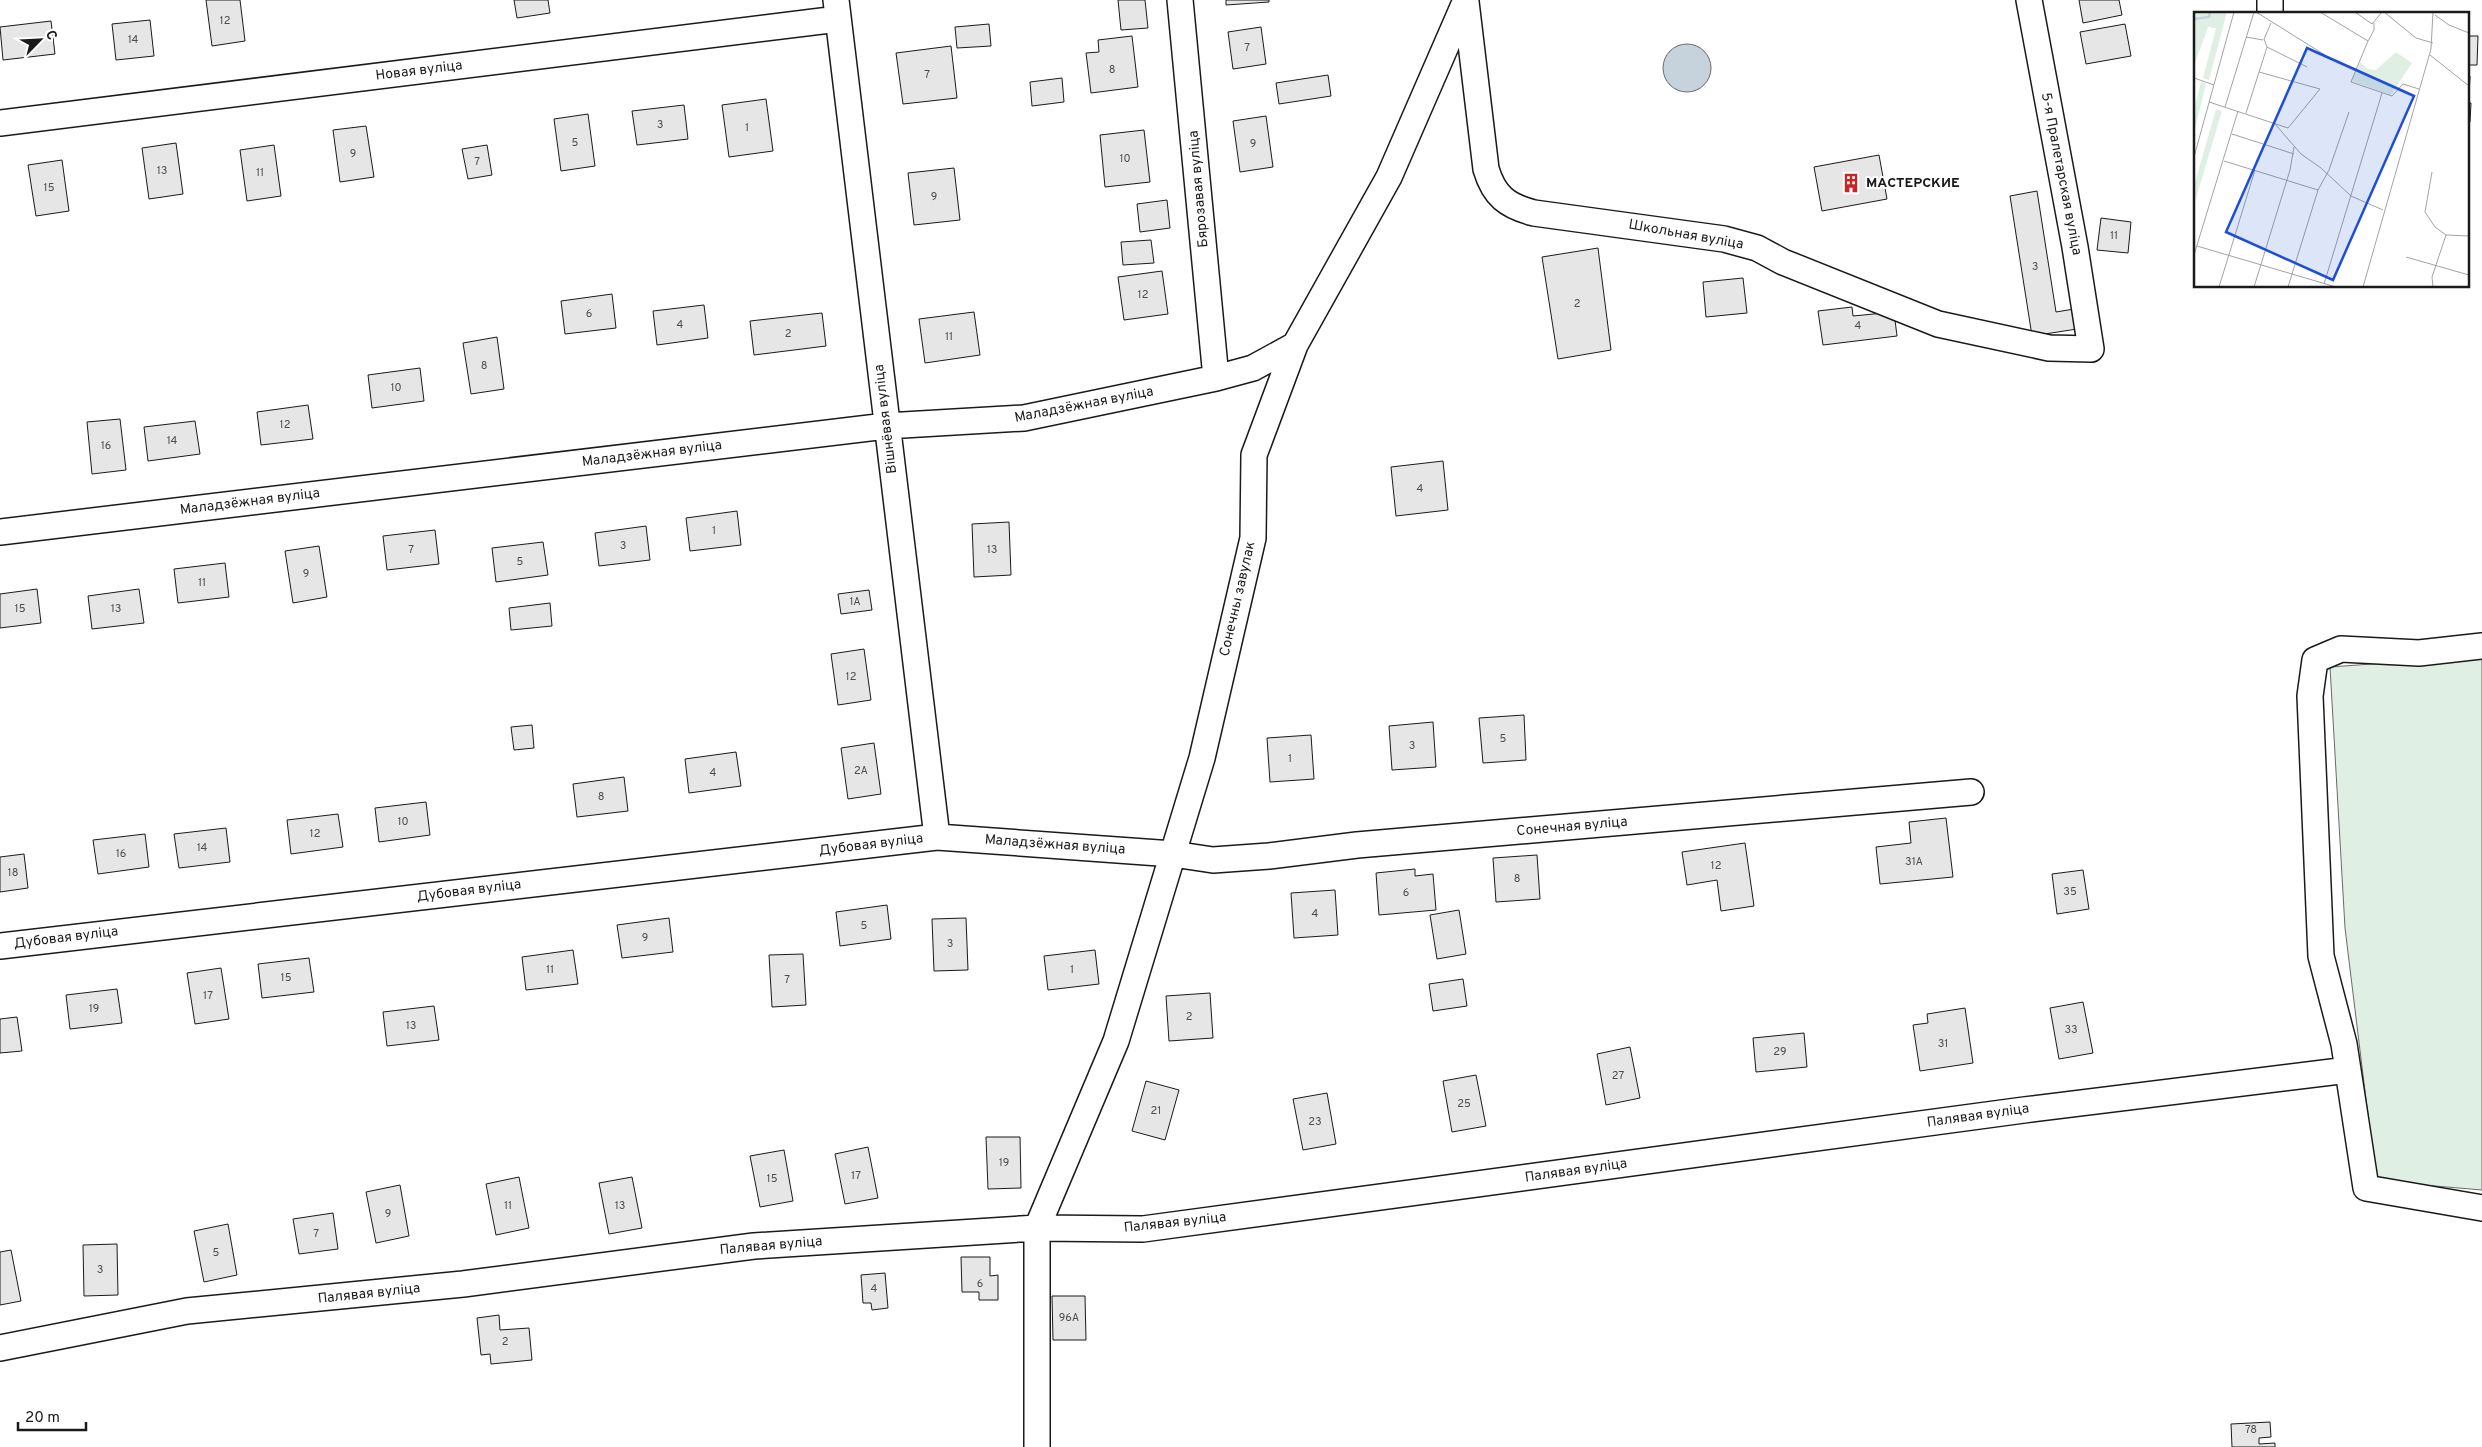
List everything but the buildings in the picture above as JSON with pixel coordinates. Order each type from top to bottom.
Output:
[{"type":"street","name":"Бярозавая вуліца","points":[[1180,0],[1216,378]]},
{"type":"street","name":"Школьная вуліца","points":[[1466,0],[1486,169],[1491,185],[1502,199],[1516,208],[1534,214],[1724,239],[1757,248],[1783,262],[1938,324],[2049,348],[2091,349]]},
{"type":"street","name":"Сонечны завулак","points":[[1036,1228],[1116,1041],[1202,758],[1253,538],[1254,455],[1295,344],[1389,177],[1466,0]]},
{"type":"street","name":"5-я Пралетарская вуліца","points":[[2029,0],[2075,247],[2091,349]]},
{"type":"street","name":"Новая вуліца","points":[[0,123],[837,10]]},
{"type":"street","name":"Вішнёвая вуліца","points":[[837,10],[937,837]]},
{"type":"street","name":"Маладзёжная вуліца","points":[[0,532],[886,426],[1024,418],[1216,378],[1253,368],[1295,344]]},
{"type":"street","points":[[2482,646],[2419,654],[2341,649],[2315,660],[2310,696],[2321,956],[2344,1044],[2366,1188],[2482,1208]]},
{"type":"street","name":"Сонечная вуліца","points":[[1173,854],[1213,860],[1269,856],[1357,844],[1971,792]]},
{"type":"street","name":"Маладзёжная вуліца","points":[[937,837],[1173,854]]},
{"type":"street","name":"Дубовая вуліца","points":[[0,946],[937,837]]},
{"type":"street","name":"Палявая вуліца","points":[[0,1348],[187,1311],[463,1284],[754,1246],[1036,1228],[1143,1229],[2004,1113],[2348,1070]]},
{"type":"street","points":[[1036,1228],[1037,1447]]},
{"type":"green space","points":[[2482,656],[2482,1190],[2376,1181],[2345,928],[2330,667]]},
{"type":"shaded area","points":[[1682,44],[1692,44],[1704,51],[1711,63],[1711,73],[1704,85],[1692,92],[1682,92],[1674,88],[1667,81],[1663,73],[1663,63],[1667,55],[1674,48]]},
{"type":"place","name":"МАСТЕРСКИЕ","points":[[1851,183]]}]
